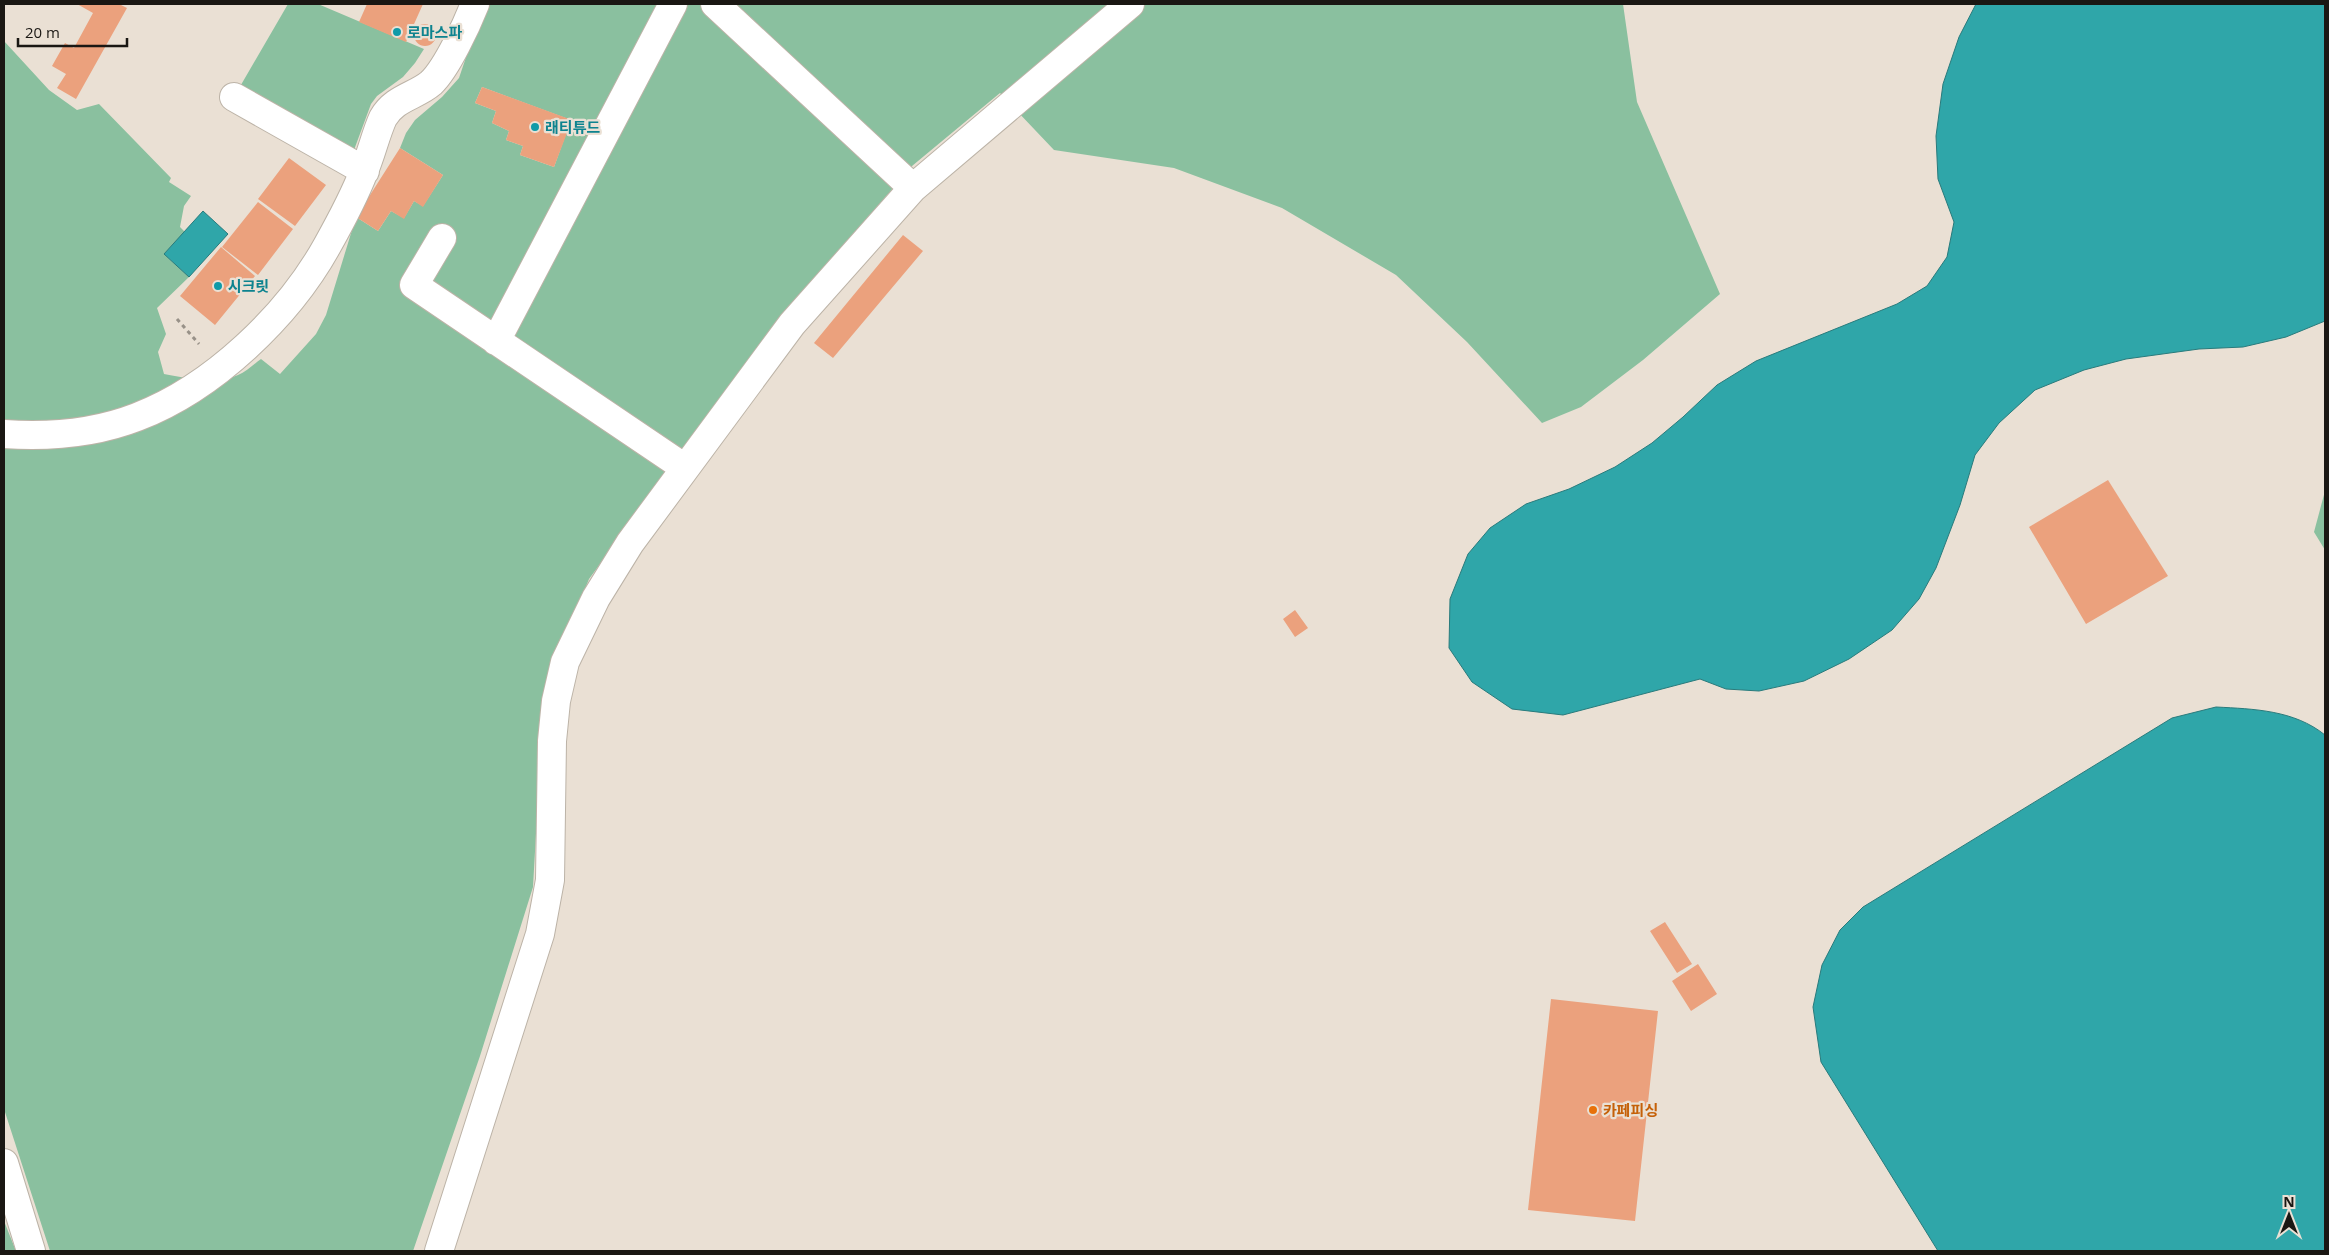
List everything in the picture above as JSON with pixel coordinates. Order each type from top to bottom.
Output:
[{"type":"lane","points":[[4,434],[31,436],[85,431],[137,417],[176,398],[231,361],[264,330],[300,287],[326,248],[365,171],[383,118],[395,103],[431,82],[467,25],[475,4]]},
{"type":"lane","points":[[496,341],[673,4]]},
{"type":"lane","points":[[715,4],[913,188]]},
{"type":"lane","points":[[439,1251],[540,934],[550,880],[552,741],[556,701],[565,662],[596,598],[630,543],[792,324],[913,188],[1130,4]]},
{"type":"lane","points":[[234,97],[365,171]]},
{"type":"lane","points":[[442,238],[414,285],[685,468]]},
{"type":"lane","points":[[4,1163],[31,1251]]},
{"type":"green space","points":[[288,4],[318,4],[424,49],[403,77],[377,96],[371,104],[354,150],[238,90]]},
{"type":"green space","points":[[484,4],[1623,4],[1637,102],[1720,294],[1643,360],[1581,407],[1542,423],[1467,342],[1396,275],[1282,208],[1174,168],[1054,150],[1000,93],[912,166],[773,328],[589,579],[544,692],[533,887],[480,1056],[413,1251],[50,1251],[4,1109],[4,41],[49,90],[77,110],[99,104],[171,178],[169,182],[191,196],[184,206],[180,227],[185,232],[164,254],[189,277],[157,308],[166,334],[158,352],[164,374],[201,380],[220,380],[238,375],[261,359],[280,374],[316,334],[326,315],[356,217],[378,231],[391,211],[404,218],[414,201],[423,206],[443,175],[400,148],[406,133],[415,120],[442,97],[459,78]],"holes":[[[482,87],[571,120],[554,167],[520,155],[523,146],[506,140],[509,131],[492,123],[496,111],[475,103]]]},
{"type":"green space","points":[[2325,491],[2325,550],[2314,532]]},
{"type":"green space","points":[[4,1221],[16,1251],[4,1251]]},
{"type":"water","points":[[1976,4],[2325,4],[2325,321],[2286,337],[2243,347],[2199,349],[2126,359],[2084,370],[2035,390],[1999,423],[1975,455],[1960,505],[1936,568],[1919,599],[1892,630],[1849,659],[1804,681],[1759,691],[1726,689],[1700,679],[1563,715],[1512,709],[1472,682],[1449,648],[1450,599],[1468,554],[1490,528],[1526,504],[1569,489],[1615,467],[1652,443],[1717,385],[1756,361],[1897,304],[1927,286],[1947,257],[1954,222],[1938,179],[1936,136],[1943,84],[1959,37]]},
{"type":"water","points":[[203,211],[228,234],[189,277],[164,254]]},
{"type":"water","points":[[2216,707],[2273,712],[2300,720],[2325,735],[2325,1251],[1938,1251],[1821,1062],[1813,1007],[1822,965],[1840,930],[1863,907],[2172,718]]},
{"type":"building","points":[[77,4],[119,4],[127,8],[76,99],[57,88],[66,74],[52,66],[65,43],[74,48],[93,13]]},
{"type":"building","name":"로마스파","points":[[367,4],[423,4],[406,42],[359,22]]},
{"type":"building","points":[[425,24],[433,27],[436,35],[433,43],[425,46],[417,43],[414,35],[417,27]]},
{"type":"building","name":"래티튜드","points":[[482,87],[572,120],[554,167],[520,155],[523,146],[506,140],[509,131],[492,123],[496,111],[475,103]]},
{"type":"building","points":[[400,148],[443,175],[423,207],[414,201],[404,219],[391,211],[378,231],[356,217]]},
{"type":"building","points":[[289,158],[326,185],[295,226],[258,199]]},
{"type":"building","points":[[258,202],[293,229],[258,275],[222,247]]},
{"type":"building","points":[[903,235],[923,251],[833,358],[814,343]]},
{"type":"building","name":"시크릿","points":[[221,247],[255,276],[215,325],[180,296]]},
{"type":"building","points":[[2108,480],[2168,576],[2086,624],[2029,527]]},
{"type":"building","points":[[1295,610],[1308,628],[1295,637],[1283,619]]},
{"type":"building","points":[[1665,922],[1692,964],[1677,973],[1650,931]]},
{"type":"building","points":[[1698,964],[1717,994],[1691,1011],[1672,981]]},
{"type":"building","name":"카페피싱","points":[[1551,999],[1658,1011],[1635,1221],[1528,1210]]},
{"type":"place","name":"로마스파","points":[[397,32]]},
{"type":"place","name":"래티튜드","points":[[535,127]]},
{"type":"place","name":"시크릿","points":[[218,286]]},
{"type":"place","name":"카페피싱","points":[[1593,1110]]}]
